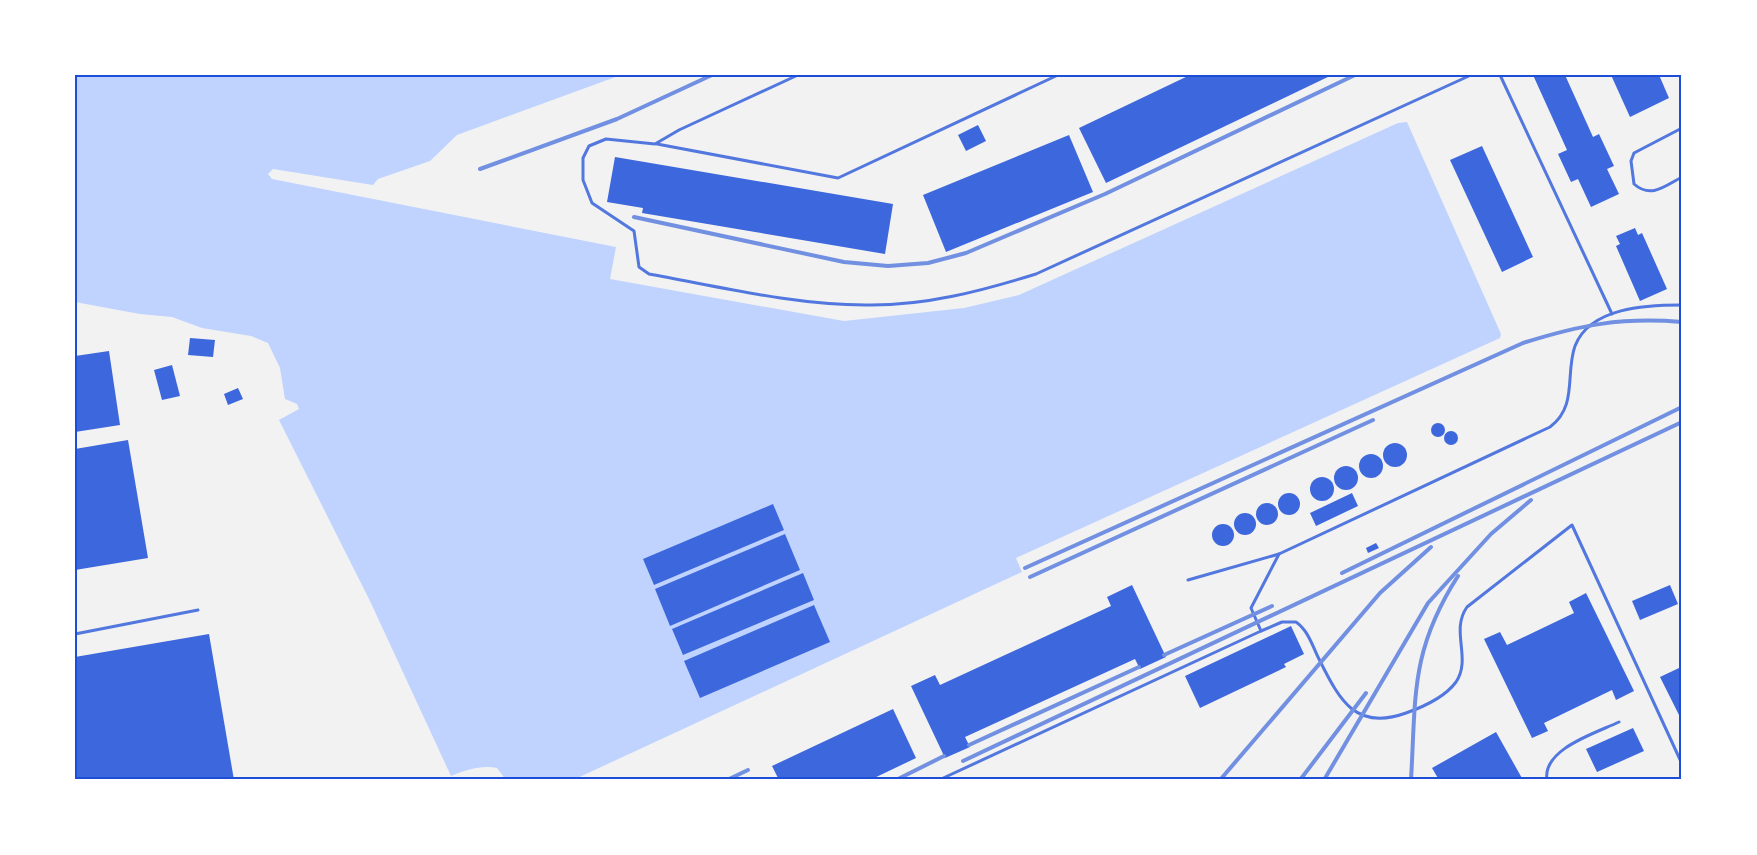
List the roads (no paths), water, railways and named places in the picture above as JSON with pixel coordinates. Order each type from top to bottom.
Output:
[{"type":"lane","points":[[655,144],[798,75]]},
{"type":"lane","points":[[1058,75],[847,177],[828,177],[655,144],[606,139],[589,147],[583,158],[583,180],[592,203],[634,231],[639,267],[650,274],[807,302],[867,306],[926,301],[981,291],[1036,274],[1471,75]]},
{"type":"lane","points":[[1460,75],[1465,77]]},
{"type":"lane","points":[[1500,75],[1612,314]]},
{"type":"lane","points":[[1682,128],[1634,153],[1631,160],[1634,184],[1640,190],[1655,192],[1682,177]]},
{"type":"lane","points":[[1188,580],[1279,554],[1550,427],[1558,421],[1568,403],[1575,345],[1582,334],[1612,314],[1642,307],[1682,305]]},
{"type":"lane","points":[[939,780],[1287,621],[1301,625],[1343,700],[1360,716],[1384,718],[1408,712],[1447,692],[1458,679],[1462,662],[1460,622],[1467,607],[1572,525],[1682,764]]},
{"type":"lane","points":[[1261,631],[1251,608],[1256,594],[1279,554]]},
{"type":"lane","points":[[75,634],[198,610]]},
{"type":"lane","points":[[1547,780],[1548,764],[1557,753],[1619,722]]},
{"type":"water","points":[[75,75],[621,75],[457,135],[430,161],[378,179],[373,185],[273,169],[268,174],[272,179],[616,247],[610,279],[844,321],[964,308],[1019,295],[1398,123],[1407,122],[1501,334],[1500,338],[1016,558],[1022,572],[573,780],[506,780],[497,768],[491,767],[451,776],[370,601],[279,420],[299,409],[297,404],[285,399],[280,368],[268,343],[251,336],[202,328],[172,317],[140,314],[75,302]]},
{"type":"railway","points":[[480,169],[617,119],[712,75]]},
{"type":"railway","points":[[634,217],[844,262],[888,266],[928,263],[966,253],[1105,194],[1355,75]]},
{"type":"railway","points":[[1025,568],[1523,343],[1563,331],[1601,324],[1639,321],[1682,322]]},
{"type":"railway","points":[[1342,573],[1682,407]]},
{"type":"railway","points":[[1030,577],[1373,420]]},
{"type":"railway","points":[[963,761],[1682,422]]},
{"type":"railway","points":[[1324,780],[1428,603],[1491,534],[1531,500]]},
{"type":"railway","points":[[1220,780],[1380,593],[1431,547]]},
{"type":"railway","points":[[1411,780],[1415,698],[1423,651],[1442,603],[1458,576]]},
{"type":"railway","points":[[1164,655],[1272,606]]},
{"type":"railway","points":[[969,745],[1139,667]]},
{"type":"railway","points":[[1300,780],[1366,693]]},
{"type":"railway","points":[[896,780],[944,756]]},
{"type":"railway","points":[[727,780],[748,770]]}]
